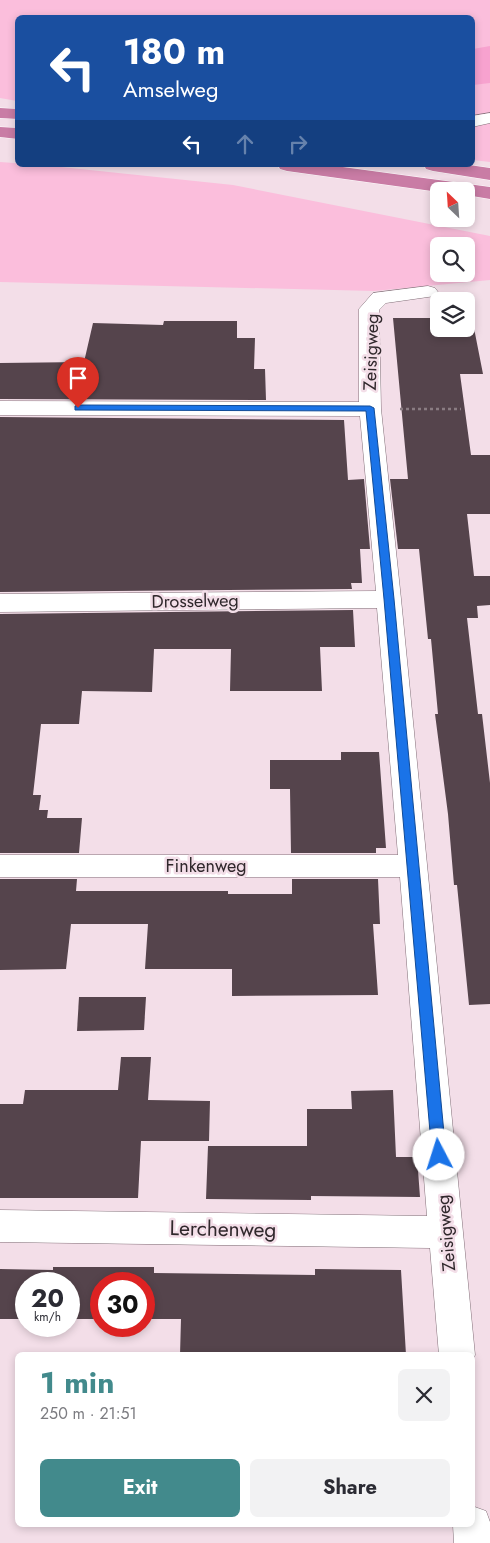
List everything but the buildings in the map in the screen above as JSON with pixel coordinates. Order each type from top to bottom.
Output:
[{"type":"highway","points":[[0,113],[15,114]]},
{"type":"highway","points":[[0,132],[15,134]]},
{"type":"highway","points":[[302,167],[490,193]]},
{"type":"highway","points":[[446,167],[490,174]]},
{"type":"street","points":[[475,121],[490,118]]},
{"type":"street","name":"Zeisigweg","points":[[428,292],[380,297],[369,309],[370,408],[457,1352]]},
{"type":"street","points":[[0,408],[370,408]]},
{"type":"street","name":"Drosselweg","points":[[0,603],[389,599]]},
{"type":"street","name":"Finkenweg","points":[[0,866],[412,866]]},
{"type":"street","name":"Lerchenweg","points":[[0,1226],[446,1232]]},
{"type":"street","points":[[472,1527],[473,1543]]},
{"type":"path","points":[[370,408],[461,409]]},
{"type":"shaded area","points":[[0,0],[490,0],[490,162],[475,160],[475,15],[15,15],[15,101],[0,98]]},
{"type":"shaded area","points":[[490,46],[490,83],[475,85],[475,49]]},
{"type":"shaded area","points":[[0,162],[15,163],[15,167],[61,167],[233,185],[430,224],[430,228],[450,228],[490,236],[490,280],[475,281],[475,237],[430,237],[430,282],[469,282],[374,291],[0,282]]},
{"type":"route","points":[[78,408],[370,408],[439,1155]]}]
